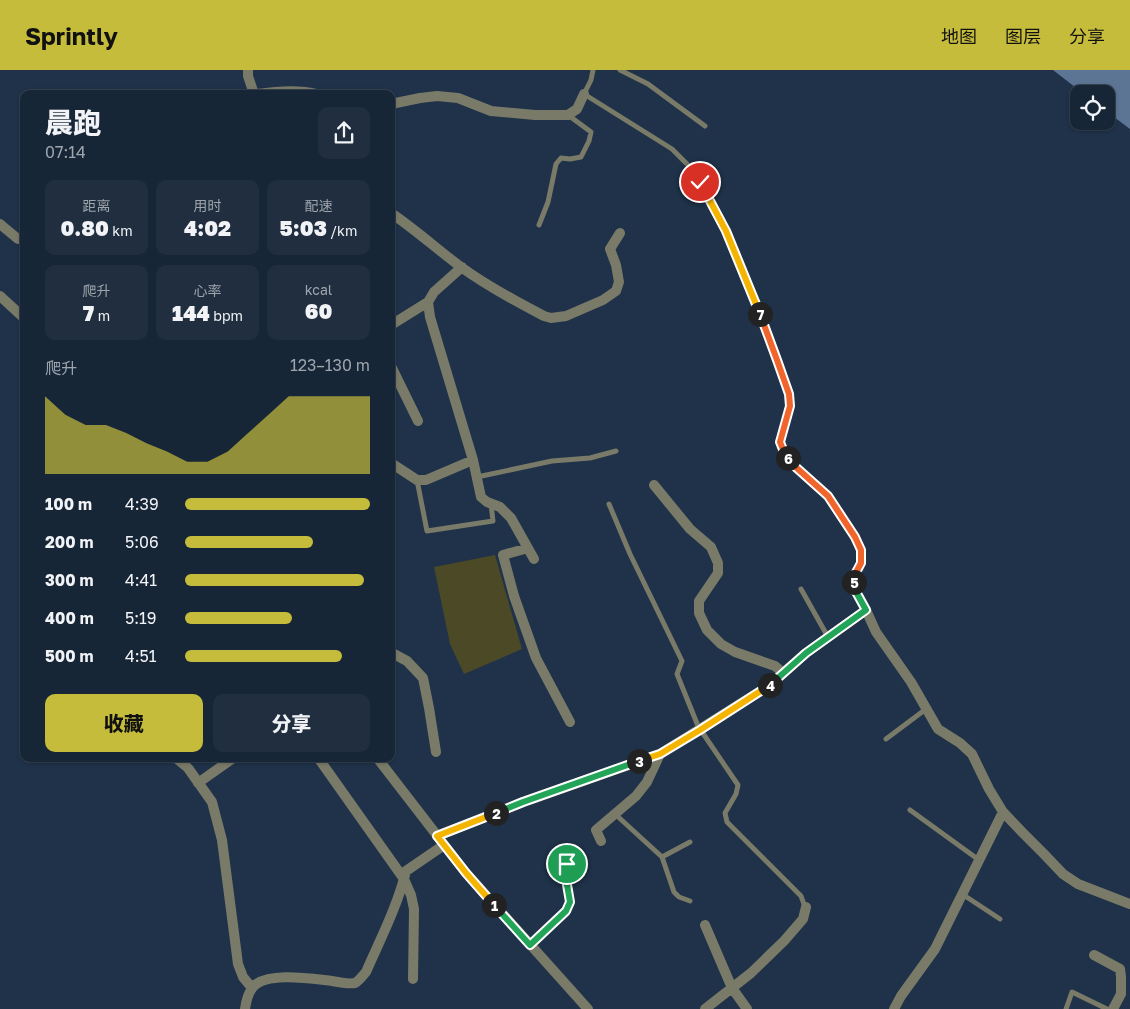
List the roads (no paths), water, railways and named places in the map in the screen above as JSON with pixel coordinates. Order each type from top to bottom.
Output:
[{"type":"street","points":[[248,70],[248,76],[254,90]]},
{"type":"street","points":[[395,103],[437,96],[458,98],[491,111],[535,115],[568,115],[577,109],[584,94]]},
{"type":"street","points":[[395,216],[484,283],[551,318],[566,316],[603,300],[616,291],[619,282],[616,265],[610,249],[620,233]]},
{"type":"street","points":[[0,224],[18,239]]},
{"type":"street","points":[[395,323],[428,302],[434,292],[462,267]]},
{"type":"street","points":[[0,296],[20,314]]},
{"type":"street","points":[[428,302],[430,318],[473,460],[481,497],[491,504],[500,507],[511,518],[534,559]]},
{"type":"street","points":[[395,374],[418,421]]},
{"type":"street","points":[[395,466],[417,480],[426,480],[473,460]]},
{"type":"street","points":[[654,485],[690,529],[711,547],[718,563],[718,573],[699,601],[699,613],[708,630],[721,644],[735,652],[775,666],[783,673]]},
{"type":"street","points":[[528,548],[503,555],[514,596],[536,658],[570,722]]},
{"type":"street","points":[[437,836],[523,802],[660,754],[767,687],[806,653],[866,610],[876,632],[912,682],[938,729],[960,743],[972,754],[989,789],[1003,812],[1063,874],[1078,884],[1130,904]]},
{"type":"street","points":[[395,655],[407,661],[423,678],[436,752]]},
{"type":"street","points":[[601,841],[596,830],[636,796],[647,782],[660,754]]},
{"type":"street","points":[[181,762],[188,768],[212,802],[222,840],[238,964],[243,977],[252,988]]},
{"type":"street","points":[[198,782],[228,762]]},
{"type":"street","points":[[321,762],[404,879],[411,895],[414,908],[413,979]]},
{"type":"street","points":[[380,762],[466,873],[588,1009]]},
{"type":"street","points":[[894,1009],[901,996],[935,949],[1003,812]]},
{"type":"street","points":[[246,1009],[247,999],[252,988],[261,981],[283,977],[355,983],[366,972],[402,887],[406,871],[444,845]]},
{"type":"street","points":[[705,1009],[751,973],[784,941],[803,919],[806,908]]},
{"type":"street","points":[[705,925],[732,988],[747,1009]]},
{"type":"street","points":[[1094,955],[1120,969],[1121,994],[1113,1009]]},
{"type":"lane","points":[[593,70],[591,80],[584,94],[672,149],[691,168],[726,231],[789,394],[790,406],[780,442],[790,462],[828,496],[855,537],[861,550],[861,563],[853,578],[855,590],[866,610]]},
{"type":"lane","points":[[620,70],[648,84],[705,126]]},
{"type":"lane","points":[[539,225],[548,202],[556,164],[561,158],[581,157],[589,141],[591,132],[568,115]]},
{"type":"lane","points":[[476,477],[552,461],[590,458],[616,451]]},
{"type":"lane","points":[[417,480],[427,531],[493,520],[491,504]]},
{"type":"lane","points":[[609,504],[630,554],[682,661],[677,674],[700,730],[738,785],[736,794],[725,813],[727,822],[800,896],[806,908]]},
{"type":"lane","points":[[800,589],[828,637]]},
{"type":"lane","points":[[886,739],[926,709]]},
{"type":"lane","points":[[910,810],[979,860]]},
{"type":"lane","points":[[615,814],[662,857],[674,892],[679,897],[690,901]]},
{"type":"lane","points":[[662,857],[690,842]]},
{"type":"lane","points":[[530,945],[566,911],[570,902],[564,867],[567,864]]},
{"type":"lane","points":[[962,894],[1000,919]]},
{"type":"lane","points":[[1066,1009],[1072,992],[1106,1009]]},
{"type":"water","points":[[1053,70],[1130,70],[1130,129],[1115,118],[1115,85],[1072,85]]}]
